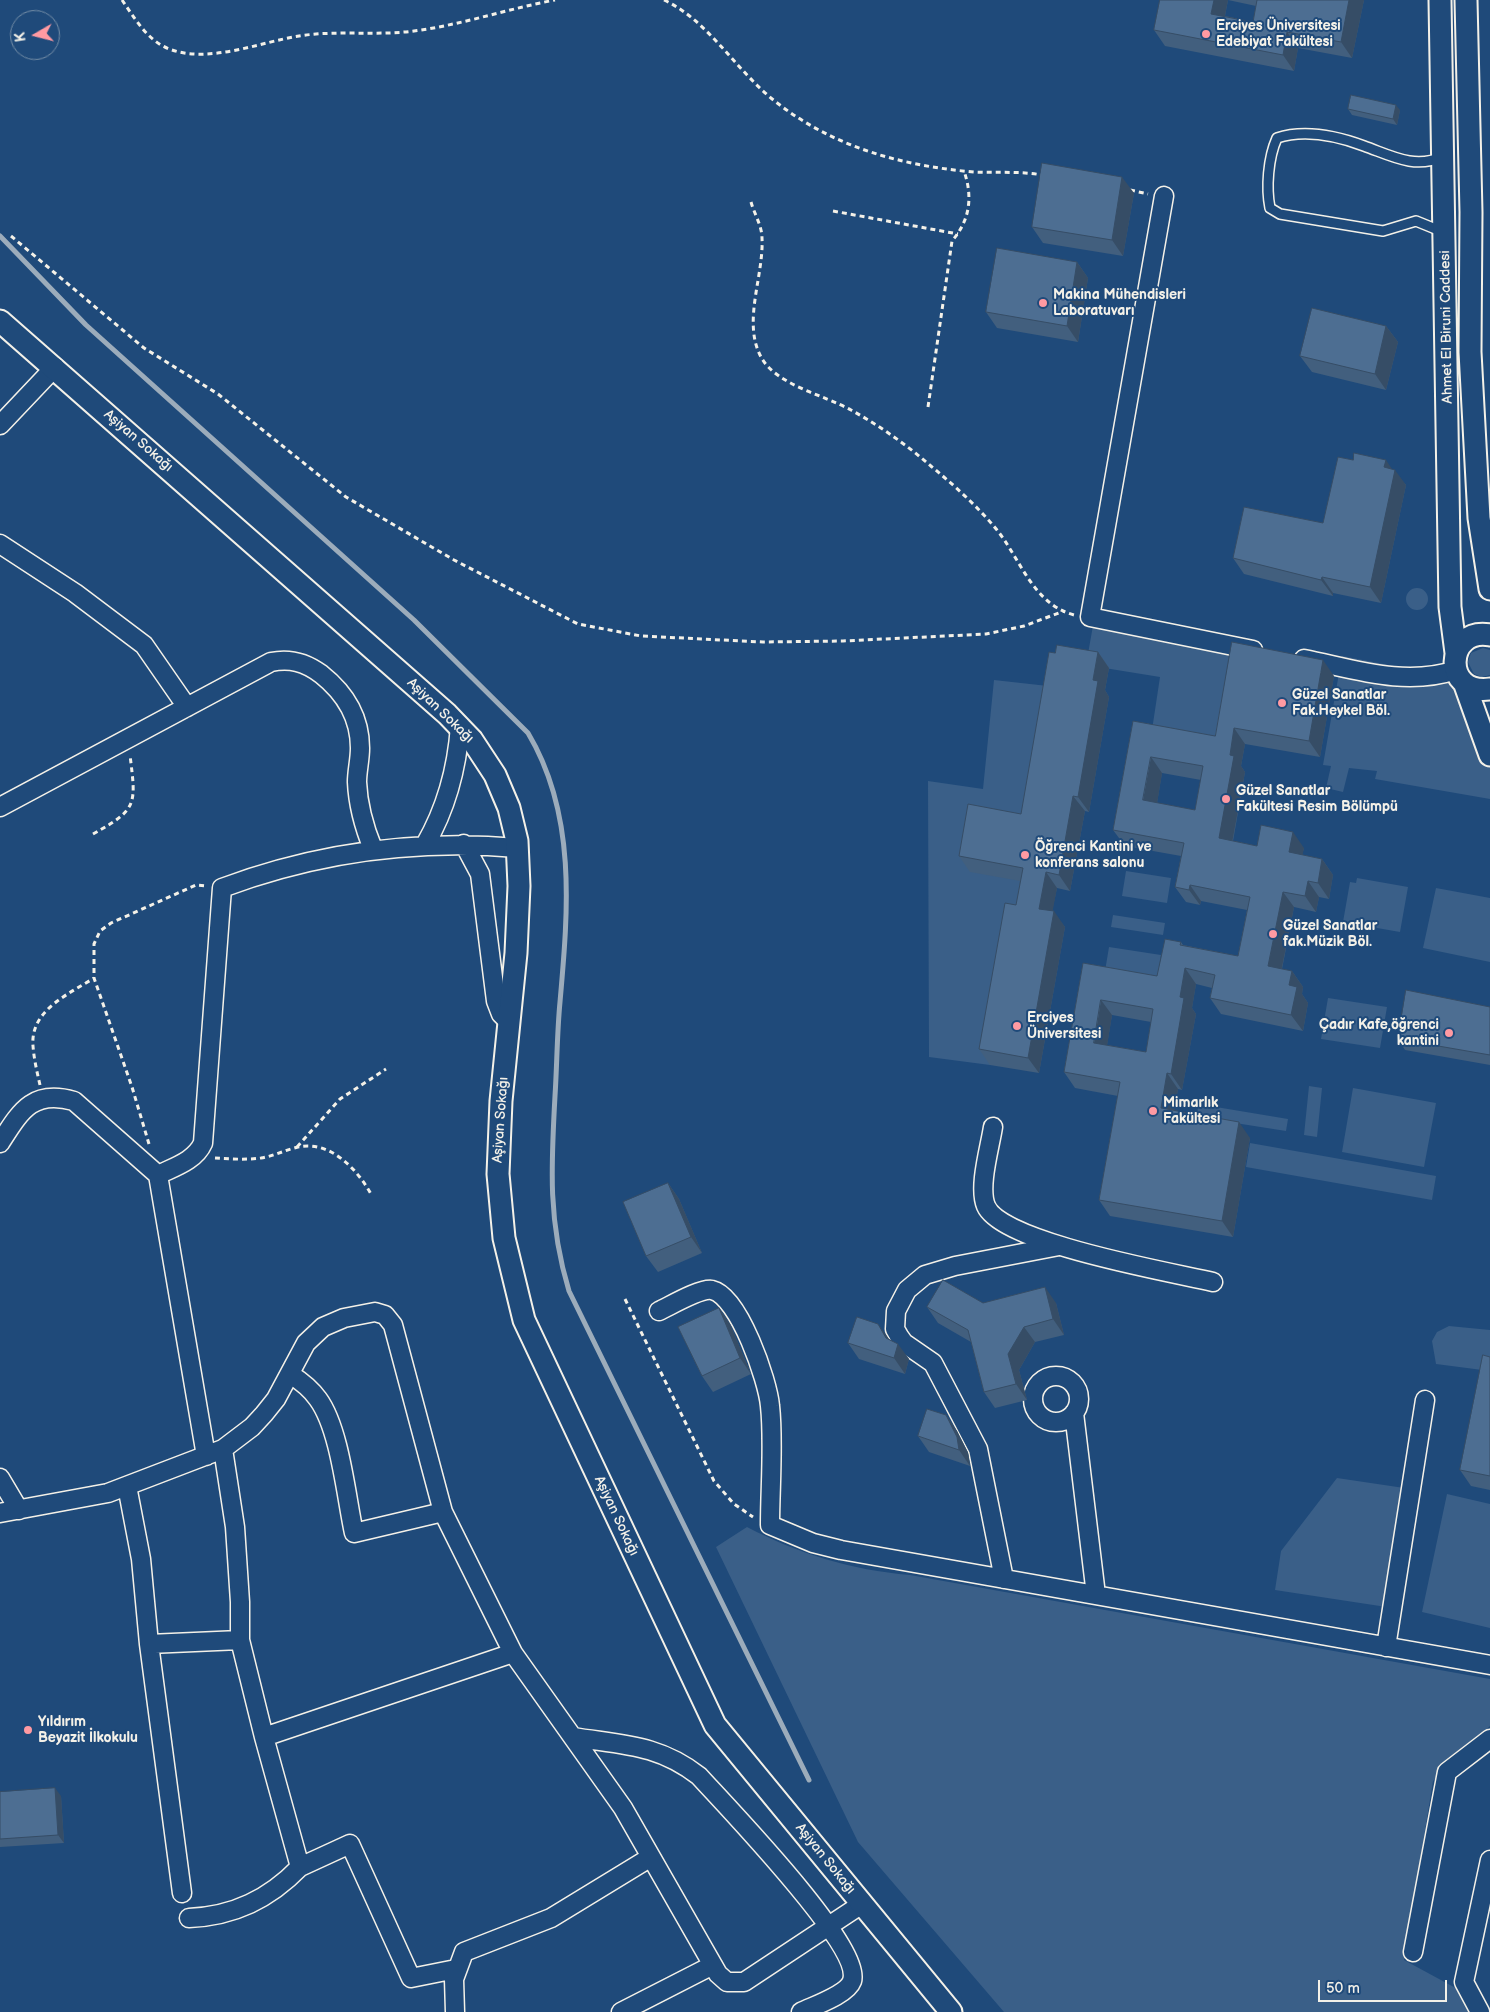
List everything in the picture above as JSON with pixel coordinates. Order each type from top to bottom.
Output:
[{"type":"street","name":"Ahmet El Biruni Caddesi","points":[[1440,0],[1450,607],[1459,669],[1490,755]]},
{"type":"street","name":"Ahmet El Biruni Caddesi","points":[[1466,0],[1471,212],[1470,352],[1484,487],[1490,589]]},
{"type":"street","points":[[1164,196],[1090,617],[1406,678],[1431,677],[1459,669]]},
{"type":"street","name":"Aşiyan Sokağı","points":[[0,321],[55,367],[460,726],[483,755],[495,775],[509,808],[518,848],[518,919],[499,1128],[498,1174],[504,1238],[524,1320],[715,1725],[951,2012]]},
{"type":"street","points":[[0,425],[55,367]]},
{"type":"street","points":[[0,544],[74,593],[144,645],[187,707]]},
{"type":"street","points":[[1490,635],[1474,635],[1466,639],[1459,669],[1473,689],[1490,689]]},
{"type":"street","points":[[2,801],[128,739],[271,662],[298,661],[319,672],[340,691],[357,722],[360,750],[358,798],[364,824],[373,849]]},
{"type":"street","points":[[425,845],[447,800],[458,752],[460,726]]},
{"type":"street","points":[[464,844],[480,874],[496,1001],[502,1014],[509,1022]]},
{"type":"street","points":[[158,1175],[197,1154],[204,1138],[222,888],[296,864],[373,849],[464,844],[518,848]]},
{"type":"street","points":[[0,1143],[24,1109],[42,1099],[53,1098],[74,1101],[158,1175],[206,1456]]},
{"type":"street","points":[[993,1127],[983,1196],[988,1211],[1000,1222],[1059,1246],[1213,1282]]},
{"type":"street","points":[[1004,1579],[978,1449],[933,1363],[904,1343],[899,1336],[895,1329],[896,1311],[907,1290],[926,1275],[955,1266],[1059,1246]]},
{"type":"street","points":[[659,1311],[702,1291],[712,1290],[731,1306],[748,1333],[770,1405],[770,1525],[813,1543],[841,1550],[1490,1665]]},
{"type":"street","points":[[0,1514],[108,1494],[223,1449],[245,1433],[276,1399],[306,1343],[328,1324],[344,1318],[375,1312],[390,1319],[443,1512],[513,1653],[623,1808],[713,1965],[727,1982],[744,1982],[862,1904]]},
{"type":"street","points":[[290,1374],[301,1381],[318,1400],[330,1422],[354,1533],[443,1512]]},
{"type":"street","points":[[1386,1647],[1425,1400]]},
{"type":"street","points":[[1074,1413],[1096,1596]]},
{"type":"street","points":[[223,1449],[235,1527],[240,1602],[240,1640],[264,1737],[300,1867]]},
{"type":"street","points":[[0,1478],[19,1510]]},
{"type":"street","points":[[126,1486],[141,1559],[149,1644],[182,1893]]},
{"type":"street","points":[[149,1644],[240,1640]]},
{"type":"street","points":[[264,1737],[513,1653]]},
{"type":"street","points":[[573,1737],[656,1751],[689,1768],[699,1776],[761,1844],[829,1926],[852,1974],[848,1988],[830,2005],[800,2012]]},
{"type":"street","points":[[1413,1952],[1447,1772],[1490,1738]]},
{"type":"street","points":[[189,1918],[208,1917],[245,1907],[276,1890],[300,1867],[350,1844],[411,1978],[456,1970]]},
{"type":"street","points":[[455,2012],[453,1990],[456,1970],[464,1952],[551,1918],[651,1857]]},
{"type":"street","points":[[1480,2012],[1464,1982],[1490,1860]]},
{"type":"street","points":[[621,2012],[713,1965]]},
{"type":"lane","points":[[1444,156],[1431,162],[1415,163],[1398,160],[1338,138],[1301,134],[1287,135],[1277,138],[1273,147],[1267,194],[1270,208],[1280,214],[1383,231],[1416,221],[1445,233]]},
{"type":"path","points":[[122,0],[155,42],[174,51],[194,53],[242,49],[308,35],[386,34],[437,28],[555,0]]},
{"type":"path","points":[[664,0],[686,12],[758,87],[812,127],[837,140],[870,153],[924,166],[964,171],[1024,172],[1043,175]]},
{"type":"path","points":[[928,407],[952,241],[958,234],[969,207],[970,194],[964,171]]},
{"type":"path","points":[[1126,190],[1164,196]]},
{"type":"path","points":[[11,236],[144,348],[218,394],[346,497],[454,560],[578,624],[641,636],[763,642],[843,642],[986,634],[1024,626],[1064,611],[1039,594],[996,529],[955,487],[925,461],[872,423],[821,395],[782,378],[767,366],[759,354],[754,338],[762,237],[751,202]]},
{"type":"path","points":[[834,211],[958,234]]},
{"type":"path","points":[[93,834],[120,819],[132,802],[134,786],[128,739]]},
{"type":"path","points":[[158,1175],[132,1087],[94,978],[94,944],[105,926],[196,885],[222,888]]},
{"type":"path","points":[[42,1099],[33,1045],[35,1026],[50,1007],[94,978]]},
{"type":"path","points":[[297,1148],[340,1099],[386,1069]]},
{"type":"path","points":[[197,1154],[246,1159],[272,1156],[297,1148],[315,1147],[341,1158],[356,1170],[371,1194]]},
{"type":"path","points":[[625,1299],[714,1481],[734,1504],[770,1525]]},
{"type":"shaded area","points":[[1413,588],[1421,588],[1428,595],[1428,603],[1421,610],[1413,610],[1406,603],[1406,595]]},
{"type":"shaded area","points":[[1094,620],[1232,644],[1215,740],[1152,730],[1160,677],[1086,665]]},
{"type":"shaded area","points":[[1483,648],[1490,650],[1490,675],[1482,677],[1474,674],[1468,662],[1471,653]]},
{"type":"shaded area","points":[[1342,656],[1471,681],[1490,728],[1490,799],[1375,779],[1377,771],[1349,768],[1343,792],[1326,788],[1331,766],[1323,765]]},
{"type":"shaded area","points":[[994,680],[1057,687],[1034,884],[1016,919],[990,1065],[929,1057],[928,781],[983,789]]},
{"type":"shaded area","points":[[1126,871],[1171,878],[1167,903],[1122,896]]},
{"type":"shaded area","points":[[1357,878],[1408,887],[1400,932],[1343,922],[1350,882],[1356,883]]},
{"type":"shaded area","points":[[1436,888],[1490,898],[1490,962],[1423,948]]},
{"type":"shaded area","points":[[1113,915],[1165,923],[1163,935],[1111,927]]},
{"type":"shaded area","points":[[1109,947],[1161,955],[1157,980],[1105,971]]},
{"type":"shaded area","points":[[1328,998],[1387,1007],[1380,1048],[1321,1039]]},
{"type":"shaded area","points":[[1309,1086],[1322,1088],[1317,1137],[1304,1135]]},
{"type":"shaded area","points":[[1353,1088],[1436,1103],[1424,1167],[1342,1152]]},
{"type":"shaded area","points":[[1198,1104],[1288,1119],[1286,1131],[1197,1117]]},
{"type":"shaded area","points":[[1250,1143],[1436,1176],[1432,1200],[1246,1167]]},
{"type":"shaded area","points":[[1449,1326],[1490,1330],[1490,1371],[1436,1364],[1432,1341],[1437,1332]]},
{"type":"shaded area","points":[[1337,1478],[1411,1489],[1393,1608],[1275,1590],[1281,1551]]},
{"type":"shaded area","points":[[1447,1494],[1490,1504],[1490,1628],[1422,1612]]},
{"type":"shaded area","points":[[747,1527],[806,1553],[846,1565],[1490,1679],[1490,1726],[1433,1781],[1404,1960],[1463,1992],[1477,2012],[1004,2012],[858,1842],[716,1547]]},
{"type":"building","points":[[1160,0],[1214,0],[1211,14],[1253,22],[1257,0],[1349,0],[1341,42],[1287,32],[1283,55],[1154,30]]},
{"type":"building","points":[[1351,95],[1396,105],[1393,119],[1348,109]]},
{"type":"building","name":"Makina Mühendisleri Laboratuvarı","points":[[1042,163],[1122,177],[1112,240],[1032,227]]},
{"type":"building","name":"Makina Mühendisleri Laboratuvarı","points":[[997,248],[1077,262],[1067,326],[986,312]]},
{"type":"building","points":[[1312,308],[1386,326],[1375,374],[1300,356]]},
{"type":"building","points":[[1354,453],[1386,460],[1384,467],[1395,470],[1370,587],[1322,577],[1321,580],[1233,558],[1244,507],[1323,523],[1338,457],[1353,460]]},
{"type":"building","points":[[1232,642],[1323,660],[1309,741],[1234,728],[1230,755],[1234,756],[1219,838],[1257,846],[1261,825],[1293,832],[1289,852],[1322,859],[1318,883],[1308,881],[1305,896],[1283,892],[1268,966],[1292,971],[1289,985],[1297,987],[1291,1015],[1210,998],[1215,975],[1185,968],[1180,997],[1184,998],[1171,1074],[1167,1073],[1161,1108],[1239,1122],[1222,1221],[1099,1200],[1120,1082],[1064,1072],[1083,963],[1157,976],[1165,939],[1181,942],[1180,945],[1238,956],[1250,897],[1190,885],[1189,890],[1175,887],[1184,843],[1113,830],[1133,721],[1215,736]],"holes":[[[1151,757],[1203,766],[1195,810],[1143,800]],[[1101,1000],[1153,1009],[1146,1052],[1094,1043]]]},
{"type":"building","name":"Öğrenci Kantini ve konferans salonu","points":[[1057,645],[1098,652],[1093,680],[1098,681],[1078,797],[1073,796],[1059,875],[1046,872],[1039,909],[1054,911],[1028,1058],[979,1049],[1005,903],[1016,905],[1023,868],[959,856],[968,804],[1021,814],[1049,652],[1055,653]]},
{"type":"building","name":"Çadır Kafe,öğrenci kantini","points":[[1406,990],[1490,1007],[1490,1055],[1398,1039]]},
{"type":"building","points":[[668,1183],[691,1237],[646,1256],[623,1202]]},
{"type":"building","points":[[943,1280],[983,1303],[1045,1287],[1053,1319],[1024,1327],[1008,1354],[1016,1384],[984,1392],[968,1330],[927,1307]]},
{"type":"building","points":[[719,1308],[740,1358],[702,1376],[678,1327]]},
{"type":"building","points":[[857,1317],[878,1324],[886,1338],[898,1344],[894,1358],[848,1343]]},
{"type":"building","points":[[1483,1355],[1490,1357],[1490,1476],[1460,1470]]},
{"type":"building","points":[[927,1409],[946,1415],[957,1437],[959,1450],[918,1436]]},
{"type":"building","points":[[55,1788],[58,1835],[0,1839],[0,1792]]},
{"type":"waterway","points":[[0,236],[86,325],[414,620],[528,733],[544,764],[555,797],[562,830],[565,864],[565,933],[558,1025],[552,1171],[554,1218],[562,1266],[569,1291],[809,1780]]},
{"type":"place","name":"Erciyes Üniversitesi Edebiyat Fakültesi","points":[[1206,34]]},
{"type":"place","name":"Makina Mühendisleri Laboratuvarı","points":[[1043,303]]},
{"type":"place","name":"Güzel Sanatlar Fak.Heykel Böl.","points":[[1282,703]]},
{"type":"place","name":"Güzel Sanatlar Fakültesi Resim Bölümpü","points":[[1226,799]]},
{"type":"place","name":"Öğrenci Kantini ve konferans salonu","points":[[1025,855]]},
{"type":"place","name":"Güzel Sanatlar fak.Müzik Böl.","points":[[1273,934]]},
{"type":"place","name":"Erciyes Üniversitesi","points":[[1017,1026]]},
{"type":"place","name":"Çadır Kafe,öğrenci kantini","points":[[1449,1033]]},
{"type":"place","name":"Mimarlık Fakültesi","points":[[1153,1111]]},
{"type":"place","name":"Yıldırım Beyazit İlkokulu","points":[[28,1730]]}]
